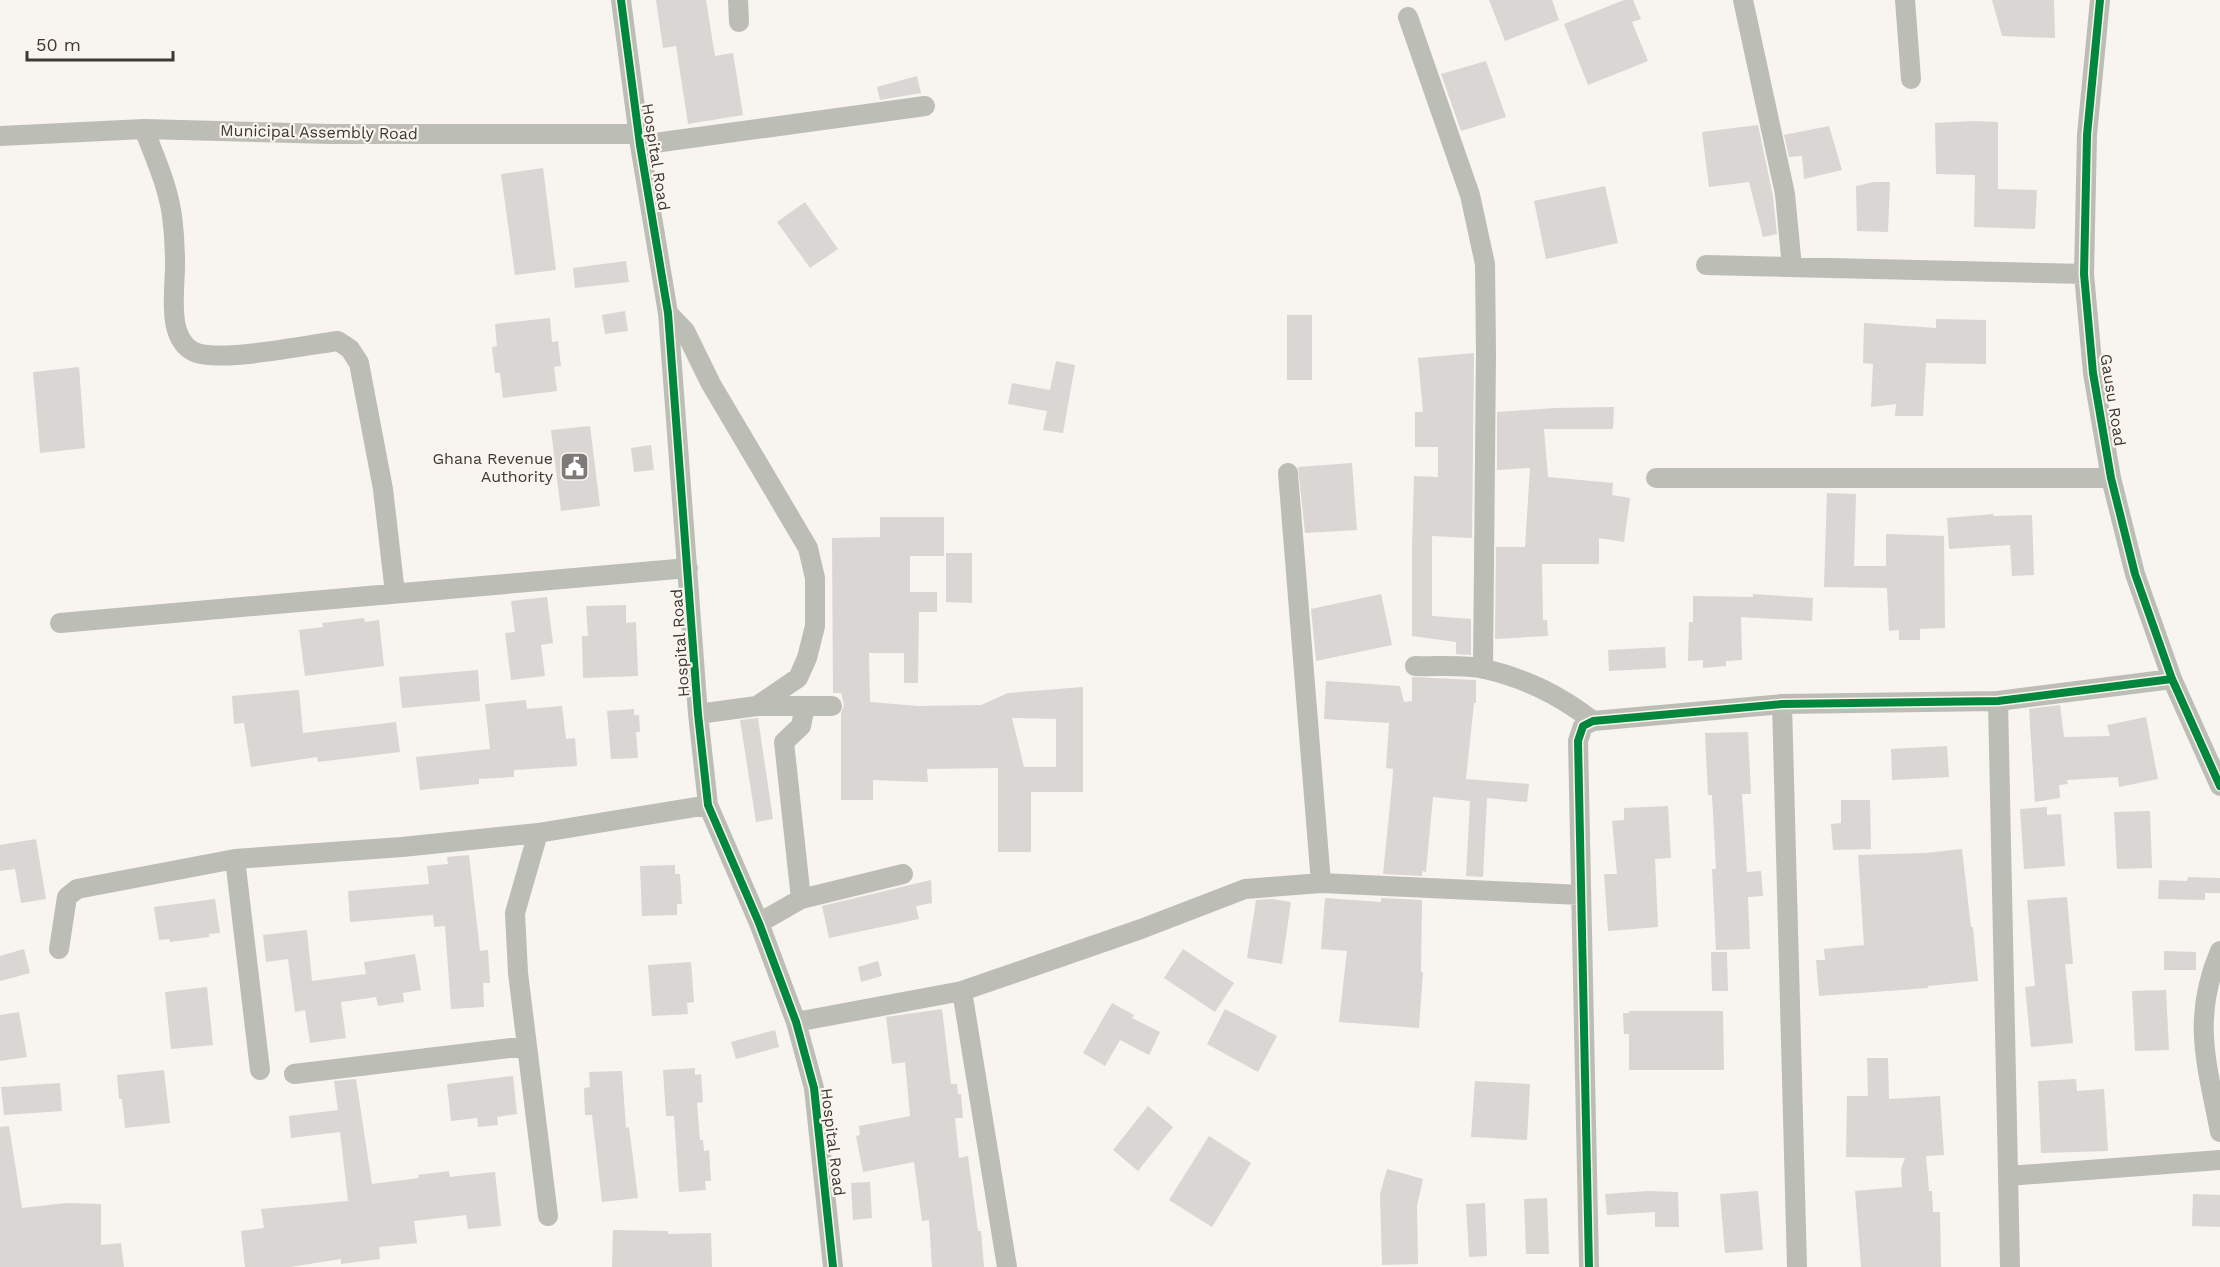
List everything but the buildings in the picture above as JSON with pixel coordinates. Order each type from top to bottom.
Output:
[{"type":"street","name":"Hospital Road","points":[[621,0],[639,140],[668,313],[698,714],[708,805],[759,923],[796,1022],[814,1088],[833,1267]]},
{"type":"street","points":[[738,0],[739,22]]},
{"type":"street","points":[[1743,0],[1785,194],[1792,267]]},
{"type":"street","points":[[1905,0],[1911,79]]},
{"type":"street","name":"Gausu Road","points":[[2100,0],[2087,135],[2084,274],[2093,373],[2111,478],[2135,574],[2172,679],[2220,786]]},
{"type":"street","points":[[1408,17],[1470,195],[1485,264],[1483,669]]},
{"type":"street","name":"Municipal Assembly Road","points":[[0,136],[144,129],[639,140],[926,106]]},
{"type":"street","points":[[144,129],[165,185],[171,215],[176,262],[173,307],[178,331],[186,346],[197,353],[210,355],[245,353],[338,341],[350,349],[359,363],[383,489],[395,593]]},
{"type":"street","points":[[1706,265],[2084,274]]},
{"type":"street","points":[[668,313],[685,331],[711,384],[808,548],[813,568],[815,626],[807,658],[798,678],[757,706]]},
{"type":"street","points":[[1288,473],[1321,883]]},
{"type":"street","points":[[1656,478],[2111,478]]},
{"type":"street","points":[[60,623],[688,568]]},
{"type":"street","points":[[1415,666],[1483,669],[1536,686],[1565,700],[1593,721]]},
{"type":"street","points":[[1589,1267],[1578,741],[1583,726],[1593,721],[1782,704],[1998,701],[2172,679]]},
{"type":"street","points":[[1998,701],[2010,1267]]},
{"type":"street","points":[[1782,704],[1792,1154],[1797,1267]]},
{"type":"street","points":[[698,714],[757,706],[832,706]]},
{"type":"street","points":[[801,899],[783,742],[801,726],[805,706]]},
{"type":"street","points":[[59,949],[67,897],[77,889],[235,859],[402,847],[538,833],[708,805]]},
{"type":"street","points":[[538,833],[515,914],[518,973],[548,1216]]},
{"type":"street","points":[[235,859],[260,1070]]},
{"type":"street","points":[[759,923],[801,899],[903,874]]},
{"type":"street","points":[[796,1022],[962,991],[1130,933],[1245,889],[1321,883],[1581,895]]},
{"type":"street","points":[[2220,951],[2210,976],[2203,1011],[2204,1043],[2220,1132]]},
{"type":"street","points":[[962,991],[1007,1267]]},
{"type":"street","points":[[294,1074],[527,1047]]},
{"type":"street","points":[[2008,1176],[2220,1160]]},
{"type":"cycle path","points":[[621,0],[640,145],[668,313],[698,714],[708,805],[759,923],[796,1022],[814,1088],[833,1267]]},
{"type":"cycle path","points":[[2100,0],[2087,135],[2084,274],[2093,373],[2111,478],[2135,574],[2172,679],[2220,786]]},
{"type":"cycle path","points":[[1589,1267],[1578,741],[1583,726],[1593,721],[1782,704],[1998,701],[2172,679]]},
{"type":"place","name":"Ghana Revenue Authority","points":[[574,467]]}]
